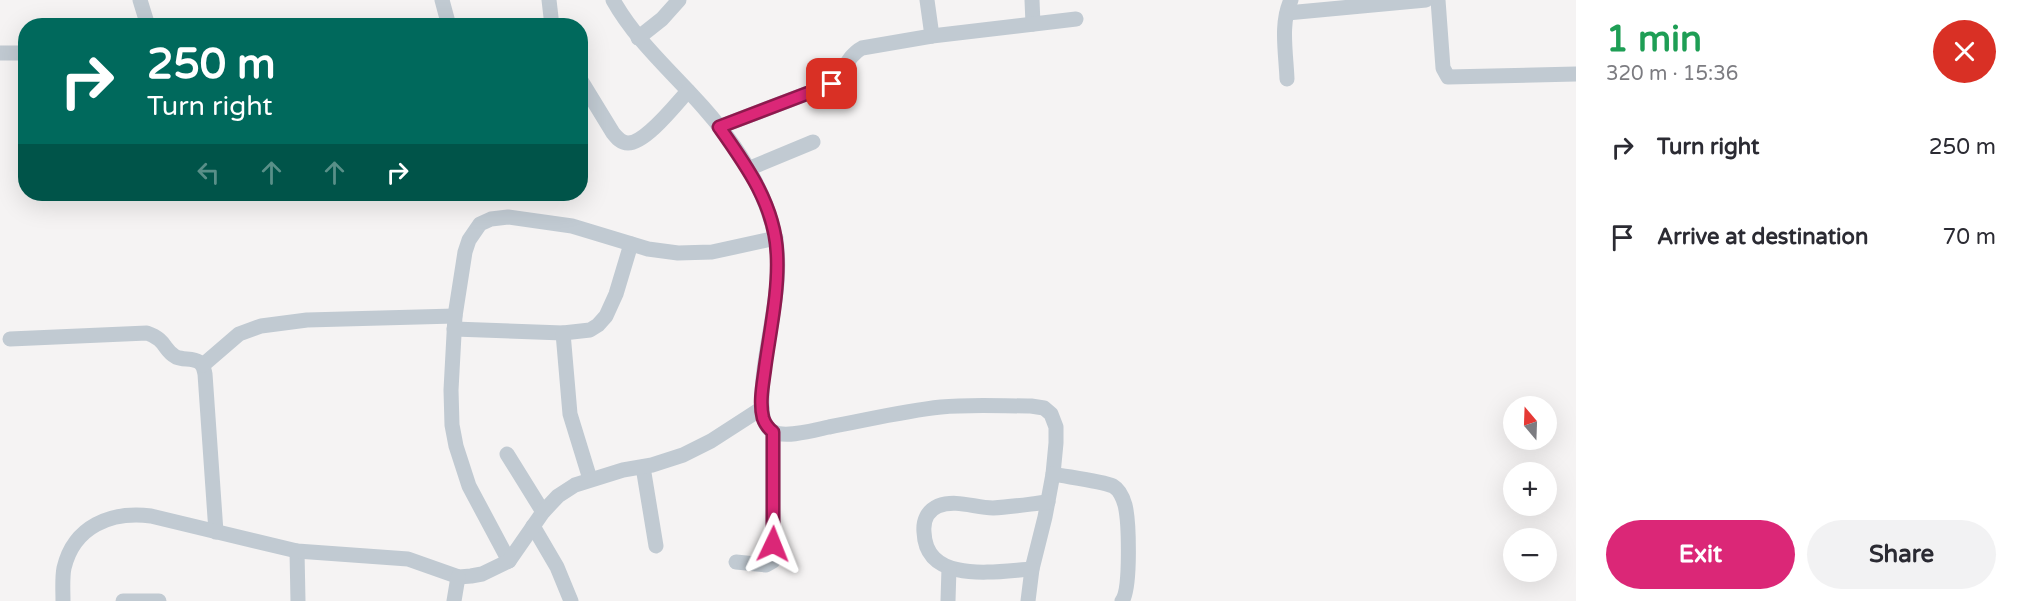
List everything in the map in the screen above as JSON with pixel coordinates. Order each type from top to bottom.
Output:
[{"type":"street","points":[[140,0],[146,18]]},
{"type":"street","points":[[442,0],[447,18]]},
{"type":"street","points":[[549,0],[551,18]]},
{"type":"street","points":[[613,0],[622,17],[639,38],[719,127],[748,169],[770,215],[776,238],[777,279],[762,388],[762,408],[765,423],[773,432],[784,434],[805,432],[892,414],[943,407],[1031,406],[1044,408],[1054,420],[1056,443],[1053,474],[1032,569],[1028,601]]},
{"type":"street","points":[[639,38],[662,19],[679,0]]},
{"type":"street","points":[[927,0],[932,36]]},
{"type":"street","points":[[1032,0],[1033,24]]},
{"type":"street","points":[[1287,79],[1284,30],[1289,7],[1426,0]]},
{"type":"street","points":[[1438,0],[1443,68],[1444,74],[1448,77],[1576,74]]},
{"type":"street","points":[[719,127],[832,84],[840,76],[854,52],[862,48],[932,36],[1076,19]]},
{"type":"street","points":[[0,53],[18,53]]},
{"type":"street","points":[[588,92],[613,133],[619,140],[626,143],[636,141],[658,124],[688,91]]},
{"type":"street","points":[[748,169],[813,142]]},
{"type":"street","points":[[509,561],[470,486],[456,446],[452,425],[451,390],[455,322],[465,252],[469,240],[480,224],[491,219],[508,217],[572,226],[648,249],[678,253],[712,252],[776,238]]},
{"type":"street","points":[[203,365],[239,334],[261,326],[307,320],[455,322],[563,333],[590,330],[606,316],[616,294],[632,244]]},
{"type":"street","points":[[10,339],[147,333],[162,340],[170,352],[177,357],[198,361],[203,365],[216,532]]},
{"type":"street","points":[[563,333],[570,414],[590,479]]},
{"type":"street","points":[[63,601],[64,569],[73,545],[93,526],[114,516],[132,513],[297,551],[408,559],[458,577],[482,574],[509,561],[543,512],[558,496],[575,485],[683,455],[711,441],[762,408]]},
{"type":"street","points":[[736,562],[766,565],[773,561],[773,432]]},
{"type":"street","points":[[507,454],[543,512]]},
{"type":"street","points":[[643,467],[656,546]]},
{"type":"street","points":[[1053,474],[1113,486],[1121,493],[1126,506],[1128,568],[1126,596],[1122,601]]},
{"type":"street","points":[[1032,569],[965,572],[949,568],[932,555],[924,535],[925,519],[929,512],[937,507],[956,503],[992,508],[1048,502]]},
{"type":"street","points":[[533,526],[557,567],[571,601]]},
{"type":"street","points":[[297,551],[298,601]]},
{"type":"street","points":[[948,601],[949,568]]},
{"type":"street","points":[[454,601],[458,577]]},
{"type":"street","points":[[123,601],[159,601]]},
{"type":"route","points":[[773,544],[773,432],[767,427],[763,418],[762,388],[777,279],[776,238],[760,190],[719,127],[832,84]]}]
